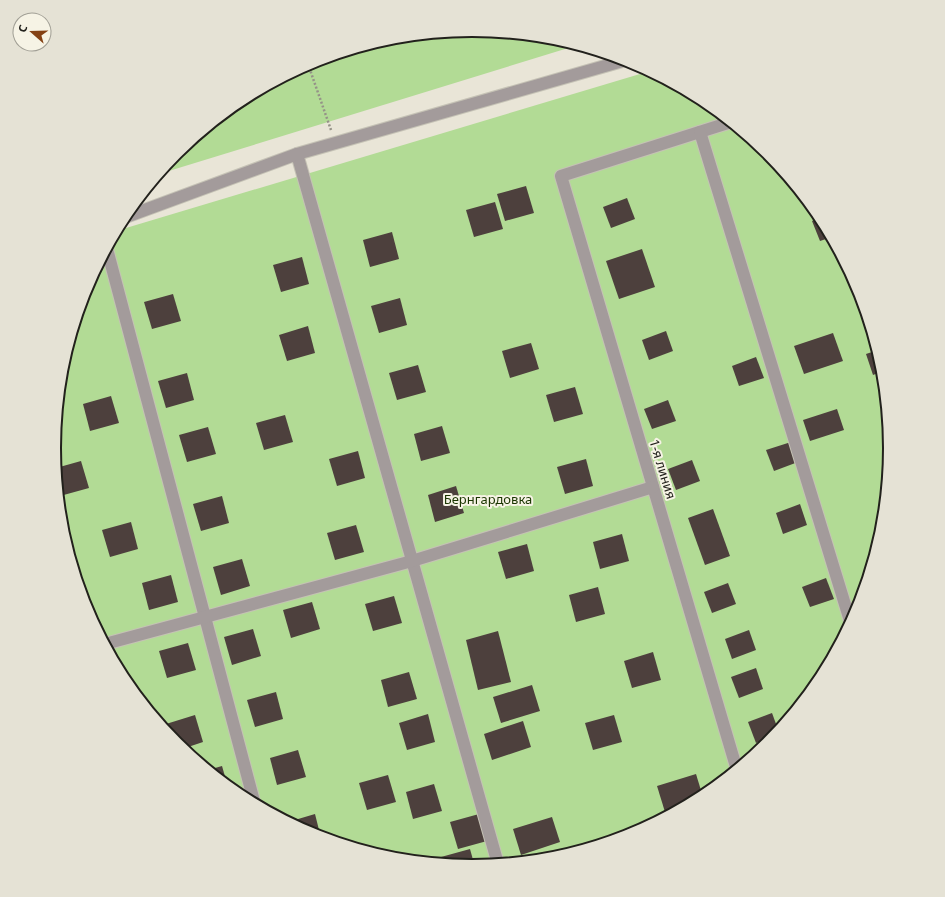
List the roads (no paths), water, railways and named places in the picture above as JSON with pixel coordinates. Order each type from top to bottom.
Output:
[{"type":"street","points":[[135,214],[297,154],[616,63]]},
{"type":"street","points":[[725,124],[700,132],[849,616]]},
{"type":"street","name":"1-я линия","points":[[700,132],[561,176],[735,765]]},
{"type":"street","points":[[297,154],[497,859]]},
{"type":"street","points":[[109,256],[253,796]]},
{"type":"street","points":[[110,643],[412,561],[653,486]]},
{"type":"park label","name":"Бернгардовка","points":[[488,499]]}]
